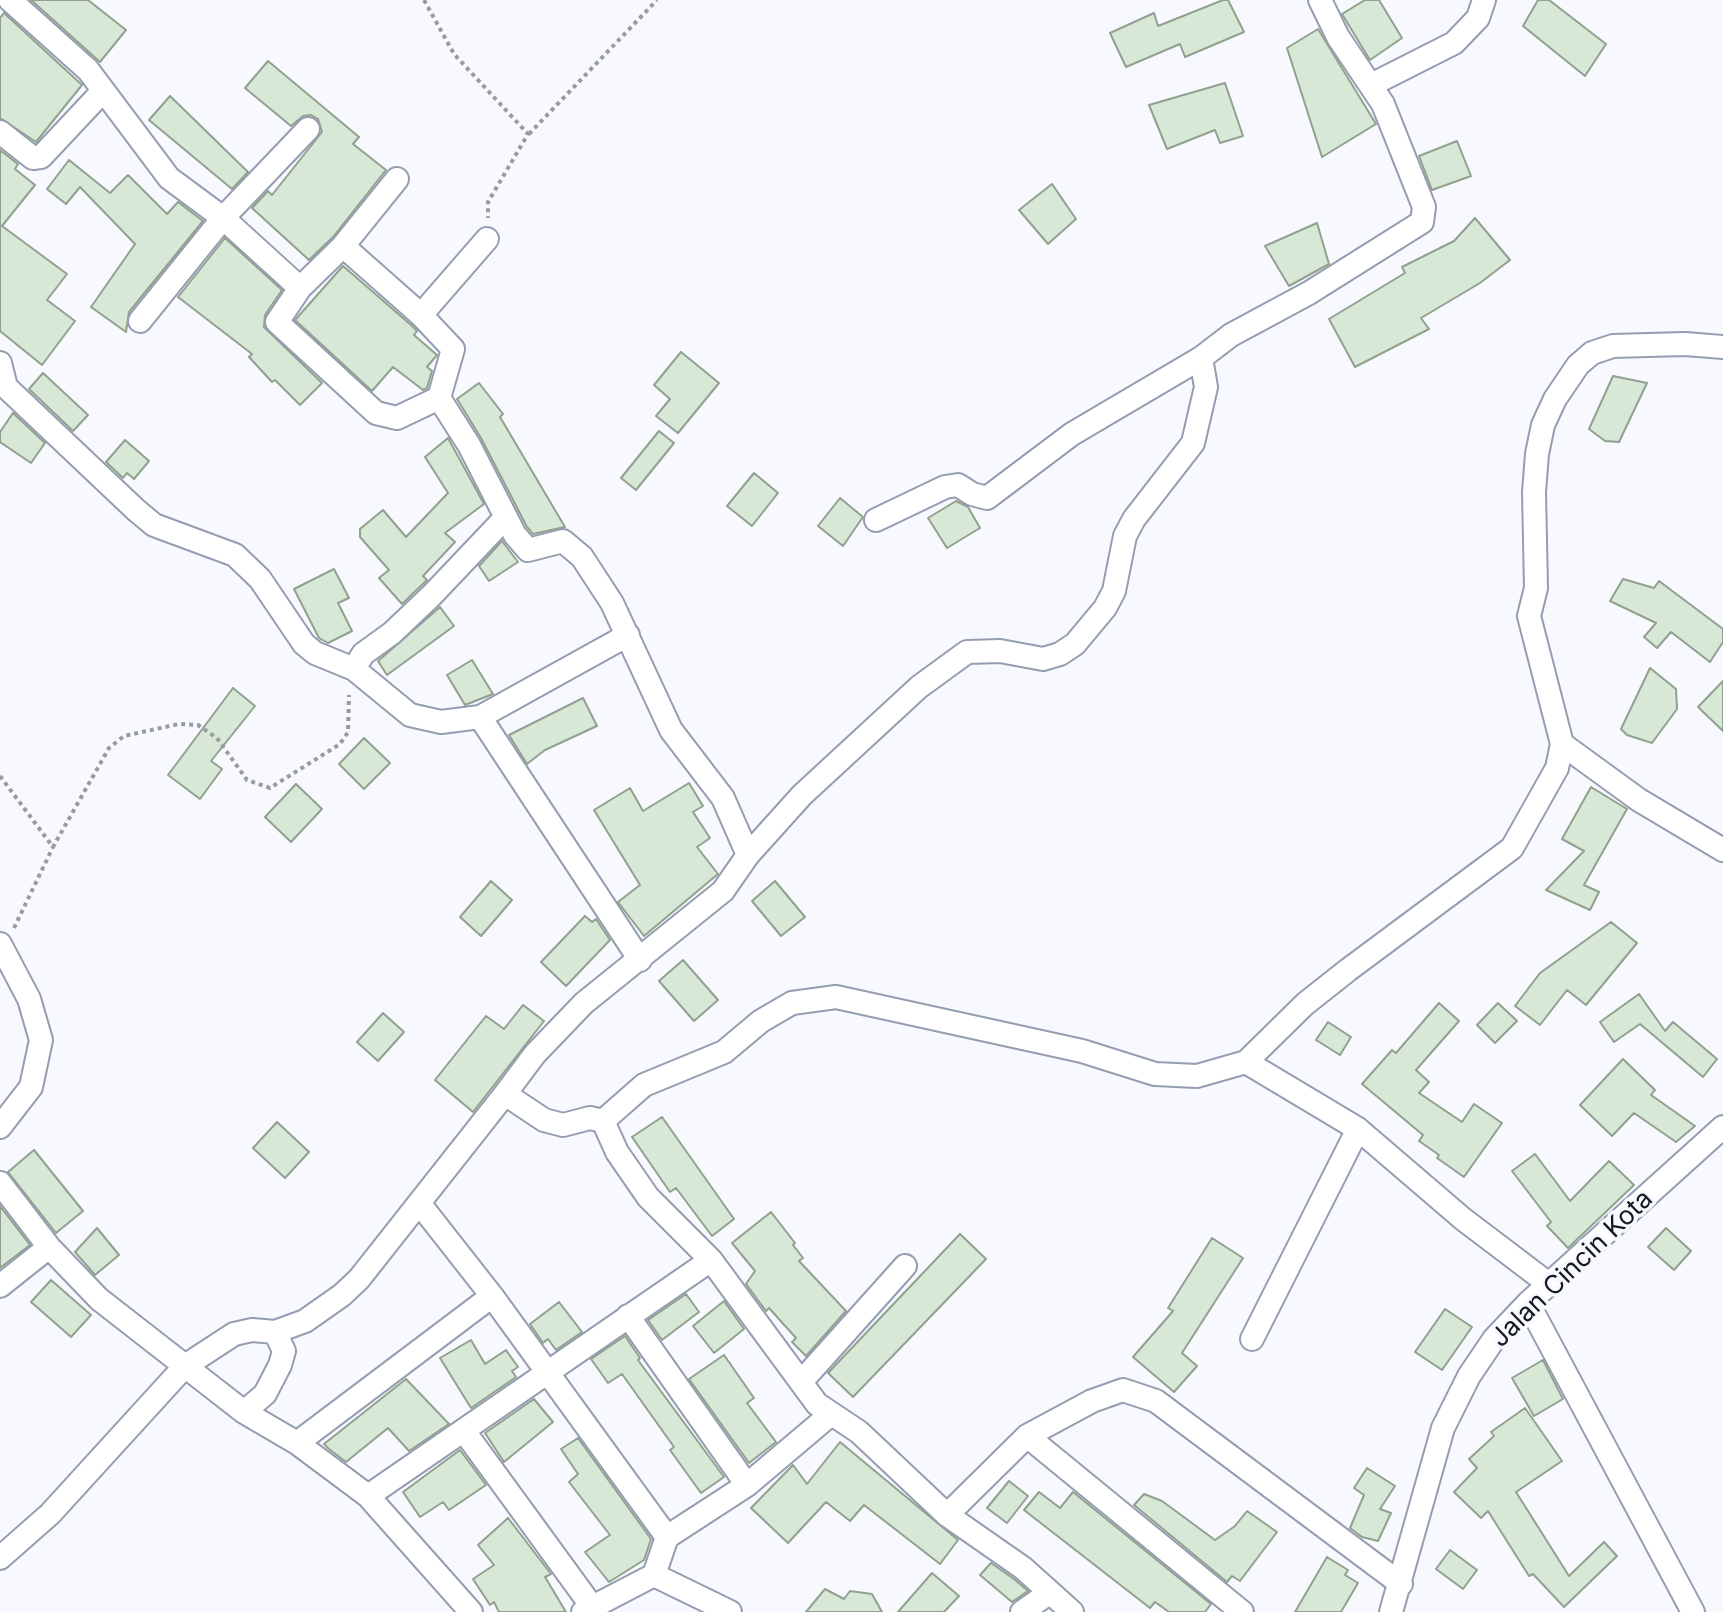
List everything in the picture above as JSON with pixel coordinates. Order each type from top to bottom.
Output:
[{"type":"street","points":[[10,0],[72,53],[169,178],[223,218],[300,288]]},
{"type":"street","points":[[876,520],[945,487],[958,485],[972,494],[987,498],[1072,434],[1422,222],[1424,207],[1383,104],[1338,37],[1320,0]]},
{"type":"street","points":[[1371,85],[1454,43],[1478,18],[1484,0]]},
{"type":"street","points":[[0,132],[33,158],[41,157],[102,92]]},
{"type":"street","points":[[140,321],[223,218],[308,129]]},
{"type":"street","points":[[397,179],[343,246],[300,288],[277,322],[376,413],[397,418],[439,398]]},
{"type":"street","points":[[421,315],[487,239]]},
{"type":"street","points":[[343,246],[421,315],[453,349],[439,398],[469,445],[515,535],[528,550],[563,541],[573,547],[597,579],[628,635],[671,730],[723,798],[748,855]]},
{"type":"street","points":[[603,1121],[644,1085],[724,1052],[761,1021],[792,1003],[836,997],[1082,1051],[1155,1074],[1197,1076],[1246,1062],[1305,1004],[1512,848],[1557,768],[1562,744],[1529,616],[1536,588],[1538,546],[1534,492],[1543,425],[1555,399],[1578,365],[1592,353],[1613,346],[1723,347]]},
{"type":"street","points":[[0,1558],[50,1514],[185,1366],[234,1334],[252,1330],[275,1332],[305,1321],[342,1295],[419,1203],[535,1054],[576,1011],[723,891],[748,855],[802,795],[889,712],[958,657],[978,650],[1043,659],[1060,654],[1091,627],[1114,591],[1125,536],[1193,443],[1206,387],[1201,358]]},
{"type":"street","points":[[0,363],[6,387],[136,510],[154,525],[235,555],[260,579],[304,644],[315,653],[354,669],[395,705],[427,722],[480,717],[628,635]]},
{"type":"street","points":[[354,669],[363,654],[422,605],[506,517]]},
{"type":"street","points":[[480,717],[640,960]]},
{"type":"street","points":[[1562,744],[1639,800],[1723,850]]},
{"type":"street","points":[[0,1127],[31,1087],[41,1040],[29,999],[2,946]]},
{"type":"street","points":[[1246,1062],[1358,1129],[1463,1219],[1550,1285]]},
{"type":"street","points":[[505,1094],[544,1120],[563,1125],[590,1118],[603,1121]]},
{"type":"street","points":[[603,1121],[617,1152],[648,1197],[711,1260],[817,1404],[859,1432],[947,1515],[1023,1568],[1072,1612]]},
{"type":"street","name":"Jalan Cincin Kota","points":[[1391,1612],[1443,1428],[1469,1376],[1494,1339],[1528,1303],[1723,1127]]},
{"type":"street","points":[[1252,1339],[1358,1129]]},
{"type":"street","points":[[0,1183],[49,1247],[99,1299],[244,1412],[297,1443],[368,1496],[471,1612]]},
{"type":"street","points":[[419,1203],[492,1296],[667,1537]]},
{"type":"street","points":[[0,1286],[49,1247]]},
{"type":"street","points":[[368,1496],[711,1260]]},
{"type":"street","points":[[801,1382],[905,1266]]},
{"type":"street","points":[[297,1443],[492,1296]]},
{"type":"street","points":[[1528,1303],[1693,1612]]},
{"type":"street","points":[[628,1316],[747,1485]]},
{"type":"street","points":[[244,1412],[265,1394],[280,1365],[284,1351],[275,1332]]},
{"type":"street","points":[[947,1515],[1027,1436],[1092,1401],[1123,1390],[1156,1401],[1401,1584]]},
{"type":"street","points":[[464,1431],[588,1610],[654,1575],[667,1537],[747,1485],[831,1414]]},
{"type":"street","points":[[1027,1436],[1242,1612]]},
{"type":"street","points":[[654,1575],[730,1612]]},
{"type":"street","points":[[1022,1612],[1049,1593]]},
{"type":"path","points":[[424,0],[454,54],[528,134]]},
{"type":"path","points":[[487,239],[488,202],[528,134],[657,0]]},
{"type":"path","points":[[2,946],[109,748],[124,736],[179,724],[198,725],[217,738],[247,780],[262,787],[276,787],[340,744],[348,732],[354,669]]},
{"type":"path","points":[[0,776],[53,847]]},
{"type":"building","points":[[31,0],[88,0],[126,30],[100,62]]},
{"type":"building","points":[[1228,0],[1244,32],[1185,57],[1180,44],[1126,67],[1110,33],[1154,13],[1158,26]]},
{"type":"building","points":[[1365,0],[1379,0],[1402,38],[1370,60],[1342,14]]},
{"type":"building","points":[[1538,0],[1549,0],[1606,44],[1585,76],[1523,26]]},
{"type":"building","points":[[4,13],[82,85],[36,142],[0,118],[0,18]]},
{"type":"building","points":[[1318,29],[1376,124],[1322,157],[1287,48]]},
{"type":"building","points":[[268,61],[359,137],[353,144],[386,170],[333,237],[309,260],[252,208],[268,191],[272,195],[322,132],[318,119],[311,115],[303,116],[291,126],[245,88]]},
{"type":"building","points":[[1225,83],[1243,136],[1220,143],[1215,130],[1167,149],[1149,105]]},
{"type":"building","points":[[170,96],[248,172],[232,189],[149,120]]},
{"type":"building","points":[[1457,141],[1471,176],[1432,190],[1419,156]]},
{"type":"building","points":[[0,150],[18,164],[15,169],[35,185],[2,226],[67,274],[47,300],[75,321],[42,365],[0,331]]},
{"type":"building","points":[[69,160],[110,193],[128,175],[167,214],[178,202],[203,221],[129,312],[126,332],[91,307],[135,244],[80,187],[66,204],[47,189]]},
{"type":"building","points":[[1052,184],[1076,219],[1048,244],[1019,210]]},
{"type":"building","points":[[1475,218],[1510,260],[1480,283],[1421,318],[1429,329],[1355,367],[1329,319],[1405,273],[1402,267],[1454,241]]},
{"type":"building","points":[[1317,223],[1329,264],[1289,286],[1265,246]]},
{"type":"building","points":[[225,238],[282,290],[265,315],[264,327],[322,383],[300,405],[275,380],[272,382],[249,357],[252,354],[178,297]]},
{"type":"building","points":[[343,266],[411,325],[417,331],[414,335],[437,355],[427,367],[432,371],[427,388],[423,390],[393,367],[372,391],[295,320]]},
{"type":"building","points":[[681,352],[719,383],[678,433],[656,416],[670,399],[654,385]]},
{"type":"building","points":[[43,373],[88,415],[73,431],[29,389]]},
{"type":"building","points":[[1613,376],[1647,383],[1619,442],[1605,441],[1589,429]]},
{"type":"building","points":[[479,383],[503,414],[500,417],[565,527],[533,534],[527,527],[457,399]]},
{"type":"building","points":[[13,413],[45,443],[31,463],[0,442],[0,432]]},
{"type":"building","points":[[659,431],[674,443],[636,490],[621,478]]},
{"type":"building","points":[[448,438],[484,504],[445,533],[455,542],[423,576],[427,580],[402,604],[379,578],[389,570],[360,537],[360,529],[383,510],[406,537],[448,493],[425,457]]},
{"type":"building","points":[[125,440],[149,461],[134,479],[127,473],[123,478],[106,462]]},
{"type":"building","points":[[754,473],[778,493],[752,526],[727,506]]},
{"type":"building","points":[[840,498],[863,517],[843,546],[818,526]]},
{"type":"building","points":[[956,501],[968,507],[980,528],[947,548],[928,518]]},
{"type":"building","points":[[502,541],[518,562],[489,581],[479,566]]},
{"type":"building","points":[[334,569],[349,598],[338,603],[352,631],[328,643],[319,638],[294,589]]},
{"type":"building","points":[[1623,579],[1654,588],[1659,581],[1723,629],[1723,642],[1710,662],[1671,632],[1657,648],[1644,637],[1656,623],[1610,601]]},
{"type":"building","points":[[440,607],[454,626],[387,675],[378,661]]},
{"type":"building","points":[[472,660],[493,694],[465,705],[447,675]]},
{"type":"building","points":[[1650,668],[1676,689],[1677,709],[1652,743],[1627,735],[1621,729]]},
{"type":"building","points":[[1723,681],[1723,731],[1698,707]]},
{"type":"building","points":[[233,688],[255,706],[211,761],[222,769],[200,799],[168,775]]},
{"type":"building","points":[[583,698],[597,726],[545,750],[527,764],[509,735]]},
{"type":"building","points":[[364,738],[390,763],[364,789],[339,764]]},
{"type":"building","points":[[689,783],[703,806],[693,812],[710,838],[697,847],[718,874],[644,936],[618,902],[640,885],[594,810],[630,788],[643,811]]},
{"type":"building","points":[[296,784],[322,809],[291,842],[265,817]]},
{"type":"building","points":[[1591,787],[1627,809],[1584,885],[1599,892],[1590,910],[1546,890],[1584,851],[1562,839]]},
{"type":"building","points":[[491,881],[512,900],[481,936],[460,917]]},
{"type":"building","points":[[775,881],[805,917],[781,936],[752,901]]},
{"type":"building","points":[[585,916],[592,922],[596,919],[610,940],[566,986],[541,962]]},
{"type":"building","points":[[1611,922],[1637,943],[1586,1005],[1567,990],[1540,1025],[1515,1006],[1540,973]]},
{"type":"building","points":[[683,960],[718,1000],[694,1021],[659,981]]},
{"type":"building","points":[[1639,994],[1665,1031],[1673,1022],[1717,1059],[1703,1077],[1640,1024],[1614,1042],[1600,1022]]},
{"type":"building","points":[[1439,1003],[1459,1021],[1416,1070],[1429,1082],[1419,1093],[1462,1122],[1474,1104],[1502,1123],[1464,1177],[1437,1158],[1439,1155],[1419,1141],[1423,1135],[1362,1084],[1392,1050],[1396,1053]]},
{"type":"building","points":[[1498,1003],[1517,1021],[1495,1043],[1477,1025]]},
{"type":"building","points":[[523,1005],[544,1021],[473,1112],[435,1080],[486,1016],[504,1029]]},
{"type":"building","points":[[383,1013],[404,1032],[378,1061],[357,1042]]},
{"type":"building","points":[[1328,1022],[1351,1037],[1340,1055],[1316,1040]]},
{"type":"building","points":[[1623,1059],[1655,1090],[1651,1095],[1695,1126],[1676,1142],[1634,1113],[1612,1136],[1580,1105]]},
{"type":"building","points":[[662,1117],[734,1219],[712,1236],[676,1188],[670,1192],[632,1137]]},
{"type":"building","points":[[277,1122],[309,1152],[285,1178],[253,1148]]},
{"type":"building","points":[[34,1150],[83,1211],[56,1233],[8,1172]]},
{"type":"building","points":[[1535,1154],[1570,1201],[1609,1161],[1634,1185],[1568,1248],[1547,1226],[1551,1222],[1512,1171]]},
{"type":"building","points":[[0,1206],[30,1245],[0,1268]]},
{"type":"building","points":[[771,1212],[795,1243],[793,1245],[803,1258],[799,1261],[846,1311],[806,1356],[792,1342],[796,1338],[769,1308],[766,1311],[746,1284],[755,1271],[732,1243]]},
{"type":"building","points":[[97,1228],[119,1255],[95,1275],[75,1252]]},
{"type":"building","points":[[1666,1228],[1691,1251],[1674,1270],[1648,1247]]},
{"type":"building","points":[[960,1234],[986,1259],[853,1397],[828,1373]]},
{"type":"building","points":[[1212,1238],[1243,1258],[1182,1353],[1197,1366],[1174,1392],[1133,1357],[1173,1311],[1168,1308]]},
{"type":"building","points":[[51,1280],[91,1315],[71,1337],[31,1302]]},
{"type":"building","points":[[686,1294],[699,1312],[662,1340],[648,1320]]},
{"type":"building","points":[[724,1301],[744,1329],[714,1353],[693,1326]]},
{"type":"building","points":[[559,1302],[582,1332],[556,1350],[548,1339],[543,1343],[530,1324]]},
{"type":"building","points":[[1445,1309],[1472,1327],[1442,1370],[1415,1352]]},
{"type":"building","points":[[625,1336],[640,1358],[638,1360],[724,1477],[701,1493],[670,1450],[674,1447],[622,1374],[608,1383],[591,1359]]},
{"type":"building","points":[[471,1340],[485,1364],[506,1350],[518,1367],[512,1371],[516,1377],[471,1408],[440,1358]]},
{"type":"building","points":[[724,1355],[754,1398],[747,1403],[776,1442],[749,1463],[689,1379]]},
{"type":"building","points":[[1543,1360],[1563,1399],[1534,1416],[1512,1378]]},
{"type":"building","points":[[406,1379],[449,1424],[409,1451],[388,1428],[346,1462],[324,1444]]},
{"type":"building","points":[[534,1399],[553,1422],[504,1462],[485,1433]]},
{"type":"building","points":[[1525,1408],[1562,1461],[1516,1492],[1569,1576],[1604,1542],[1617,1556],[1564,1607],[1533,1574],[1529,1576],[1488,1511],[1481,1518],[1454,1492],[1477,1468],[1469,1459],[1494,1436],[1491,1432]]},
{"type":"building","points":[[578,1438],[651,1539],[644,1560],[609,1582],[585,1552],[610,1535],[569,1482],[578,1474],[561,1449]]},
{"type":"building","points":[[840,1442],[958,1540],[940,1564],[864,1505],[850,1521],[826,1502],[788,1543],[751,1508],[793,1465],[807,1484]]},
{"type":"building","points":[[460,1450],[486,1485],[449,1510],[443,1502],[420,1517],[403,1492]]},
{"type":"building","points":[[1367,1468],[1395,1486],[1380,1509],[1391,1513],[1378,1541],[1362,1537],[1350,1528],[1364,1495],[1354,1488]]},
{"type":"building","points":[[1009,1481],[1028,1496],[1007,1523],[987,1508]]},
{"type":"building","points":[[1039,1492],[1060,1508],[1073,1492],[1211,1604],[1205,1612],[1169,1612],[1155,1602],[1150,1608],[1024,1510]]},
{"type":"building","points":[[1144,1494],[1162,1501],[1215,1540],[1235,1526],[1247,1511],[1277,1532],[1240,1581],[1232,1576],[1227,1582],[1134,1505]]},
{"type":"building","points":[[508,1518],[551,1574],[545,1577],[566,1612],[499,1612],[494,1602],[490,1605],[473,1579],[494,1565],[478,1545]]},
{"type":"building","points":[[1450,1550],[1477,1570],[1463,1589],[1436,1569]]},
{"type":"building","points":[[1327,1557],[1348,1570],[1345,1575],[1358,1583],[1341,1612],[1295,1612]]},
{"type":"building","points":[[991,1563],[1028,1591],[1012,1602],[980,1575]]},
{"type":"building","points":[[932,1573],[959,1596],[944,1612],[898,1612]]},
{"type":"building","points":[[825,1589],[844,1599],[850,1591],[872,1594],[882,1612],[806,1612]]}]
